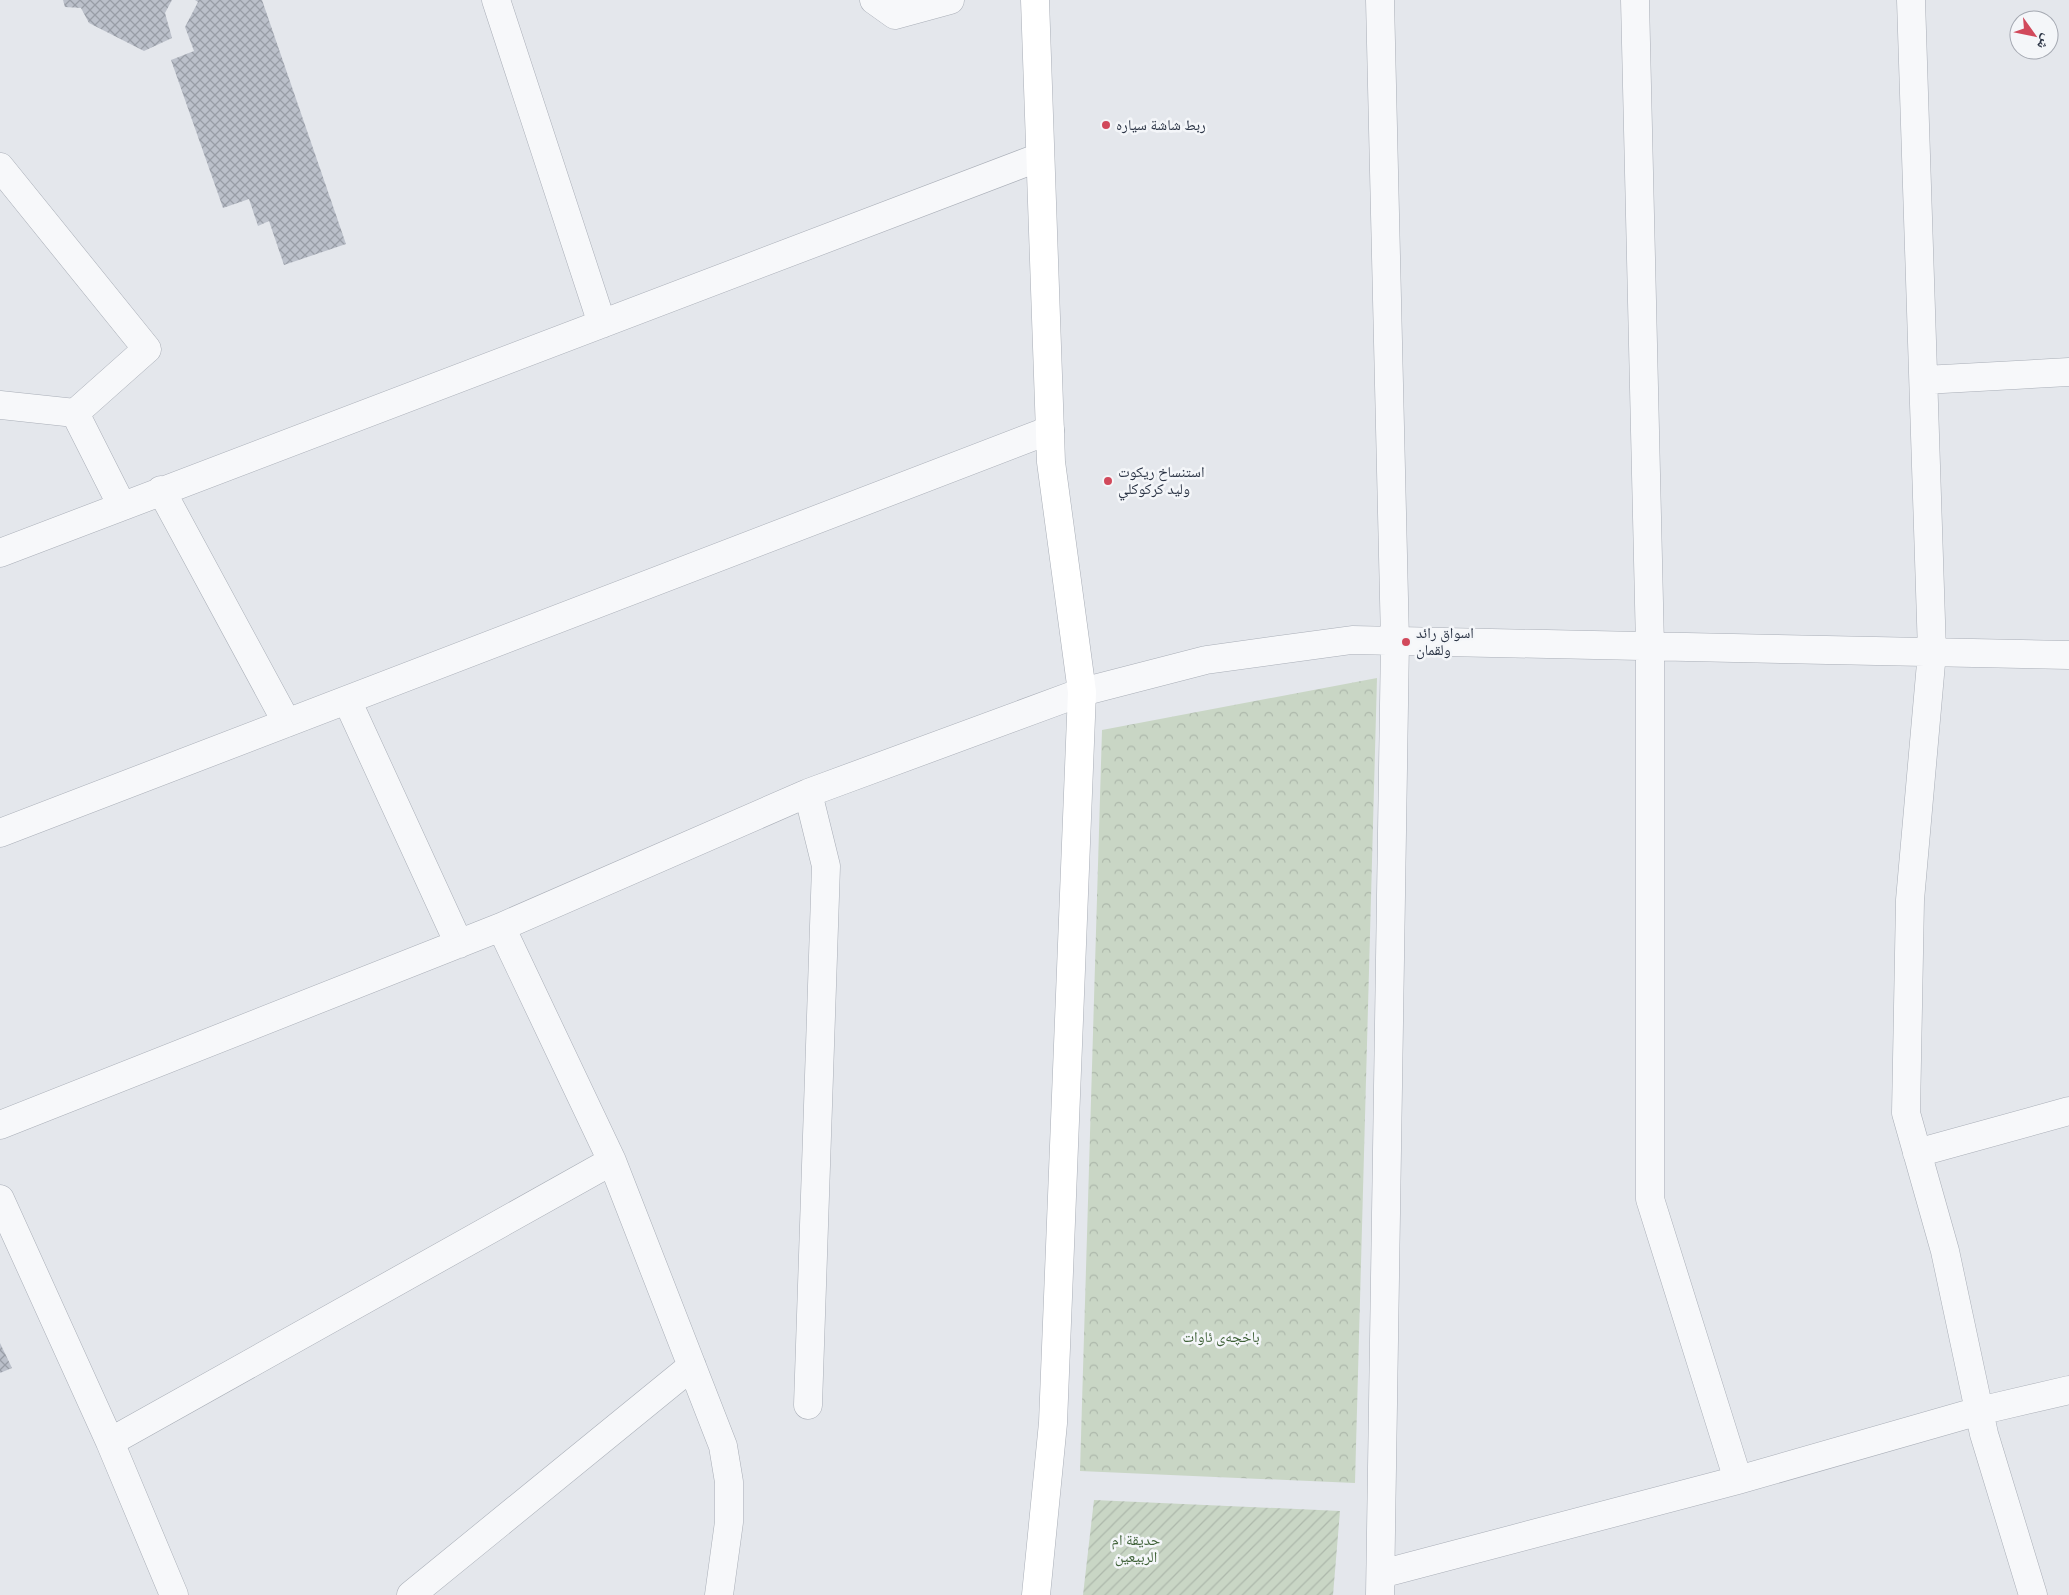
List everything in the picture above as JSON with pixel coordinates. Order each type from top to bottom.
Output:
[{"type":"main road","points":[[1035,0],[1051,462],[1082,692],[1053,1424],[1036,1595]]},
{"type":"street","points":[[496,0],[602,324]]},
{"type":"street","points":[[874,0],[895,15],[950,0]]},
{"type":"street","points":[[1380,0],[1395,641],[1380,1585],[1979,1411],[2069,1390]]},
{"type":"street","points":[[1635,0],[1650,646],[1650,1199],[1738,1480]]},
{"type":"street","points":[[1911,0],[1932,652],[1910,900],[1906,1113],[1945,1251],[1984,1434],[2033,1595]]},
{"type":"street","points":[[0,554],[161,490],[1040,157]]},
{"type":"street","points":[[0,167],[147,350],[75,413],[0,405]]},
{"type":"street","points":[[1924,380],[2069,372]]},
{"type":"street","points":[[75,413],[122,506]]},
{"type":"street","points":[[0,833],[1050,430]]},
{"type":"street","points":[[161,490],[287,723]]},
{"type":"street","points":[[0,1125],[501,927],[808,792],[1082,692],[1206,660],[1352,640],[2069,655]]},
{"type":"street","points":[[347,700],[459,944]]},
{"type":"street","points":[[808,792],[826,866],[808,1405]]},
{"type":"street","points":[[501,927],[612,1161],[723,1446],[729,1482],[728,1522],[719,1595]]},
{"type":"street","points":[[1917,1153],[2069,1111]]},
{"type":"street","points":[[110,1442],[612,1161]]},
{"type":"street","points":[[0,1199],[110,1442],[174,1595]]},
{"type":"street","points":[[411,1595],[692,1366]]},
{"type":"green space","name":"باخچەی ئاوات","points":[[1377,678],[1355,1483],[1080,1471],[1102,730]]},
{"type":"green space","name":"حديقة ام الربيعين","points":[[1094,1500],[1340,1511],[1333,1595],[1083,1595]]},
{"type":"building","points":[[63,0],[172,0],[165,13],[172,38],[144,51],[89,23],[81,8],[65,7]]},
{"type":"building","points":[[195,0],[262,0],[346,244],[284,265],[269,221],[258,226],[249,199],[223,208],[171,60],[194,51],[185,27],[198,2]]},
{"type":"building","points":[[0,1343],[12,1368],[0,1373]]},
{"type":"place","name":"ربط شاشة سياره","points":[[1106,125]]},
{"type":"place","name":"استنساخ ريكوت وليد كركوكلي","points":[[1108,481]]},
{"type":"place","name":"اسواق رائد ولقمان","points":[[1406,642]]}]
